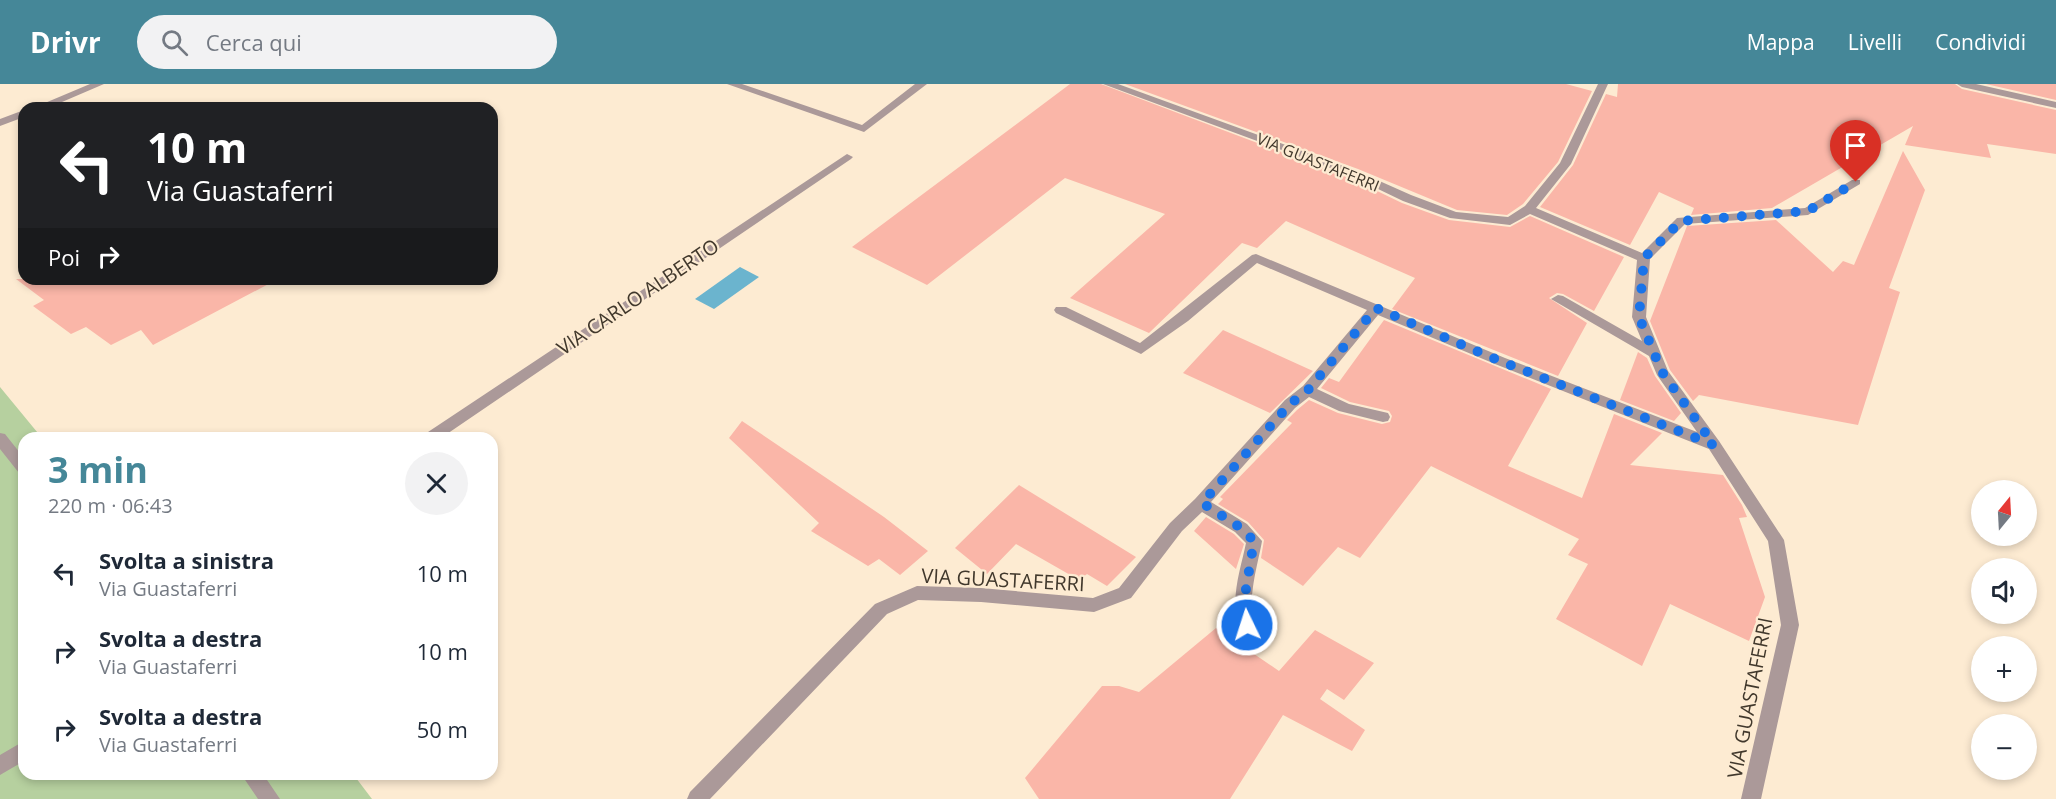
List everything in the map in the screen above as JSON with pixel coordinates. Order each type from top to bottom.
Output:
[{"type":"street","points":[[53,102],[99,84]]},
{"type":"street","points":[[732,84],[864,129],[922,84]]},
{"type":"street","name":"VIA GUASTAFERRI","points":[[1108,84],[1353,173],[1407,198],[1454,215],[1510,221],[1529,209],[1565,164],[1603,84]]},
{"type":"street","points":[[1962,84],[2056,105]]},
{"type":"street","points":[[0,123],[18,116]]},
{"type":"street","name":"VIA CARLO ALBERTO","points":[[439,432],[846,157]]},
{"type":"street","points":[[1529,209],[1644,258],[1681,221],[1808,211],[1856,182]]},
{"type":"street","points":[[1061,310],[1141,349],[1256,258],[1500,361],[1714,445]]},
{"type":"street","name":"VIA GUASTAFERRI","points":[[1644,258],[1639,317],[1662,372],[1714,445],[1776,540],[1790,625],[1751,799]]},
{"type":"street","points":[[1558,299],[1655,354]]},
{"type":"street","name":"VIA GUASTAFERRI","points":[[697,799],[881,609],[917,593],[981,595],[1094,605],[1125,593],[1176,527],[1202,503],[1290,404],[1308,390],[1376,308]]},
{"type":"street","points":[[1308,390],[1328,403],[1360,414],[1383,417]]},
{"type":"street","points":[[0,438],[18,461]]},
{"type":"street","points":[[1202,503],[1241,528],[1254,541],[1244,601],[1247,625],[1263,640]]},
{"type":"street","points":[[0,766],[18,754]]},
{"type":"street","points":[[256,780],[270,799]]},
{"type":"green space","points":[[0,387],[37,432],[18,432],[18,780],[358,780],[372,799],[0,799]]},
{"type":"water","points":[[740,267],[759,277],[714,309],[695,299]]},
{"type":"building","points":[[1070,84],[1101,84],[1348,177],[1402,203],[1449,220],[1510,227],[1530,216],[1624,257],[1594,311],[1563,294],[1557,293],[1549,298],[1587,323],[1558,376],[1392,309],[1415,278],[1286,221],[1257,248],[1242,243],[1149,333],[1070,298],[1165,214],[1065,178],[927,285],[852,247]]},
{"type":"building","points":[[1125,84],[1566,84],[1592,91],[1558,162],[1523,204],[1507,215],[1457,210],[1358,169]]},
{"type":"building","points":[[1618,84],[1955,84],[1962,89],[2056,110],[2056,154],[1987,144],[1991,158],[1905,145],[1913,126],[1772,208],[1691,215],[1694,208],[1659,192],[1630,245],[1540,207],[1573,165],[1606,94],[1617,97]]},
{"type":"building","points":[[1986,84],[2056,84],[2056,100]]},
{"type":"building","points":[[1903,151],[1925,190],[1889,288],[1900,292],[1858,425],[1699,395],[1693,401],[1670,370],[1650,321],[1687,226],[1776,220],[1833,272],[1843,261],[1854,265]]},
{"type":"building","points":[[24,285],[267,285],[153,345],[141,330],[111,345],[86,327],[71,334],[33,306],[44,300]]},
{"type":"building","points":[[1384,320],[1551,389],[1508,466],[1582,498],[1614,414],[1662,433],[1630,465],[1723,475],[1747,517],[1739,518],[1765,597],[1749,641],[1670,604],[1642,666],[1556,619],[1588,564],[1568,555],[1579,539],[1431,466],[1360,558],[1338,547],[1303,586],[1261,558],[1264,540],[1248,522],[1218,504],[1223,499],[1220,497],[1292,423],[1287,420],[1309,400],[1338,413],[1382,424],[1390,422],[1392,416],[1389,411],[1350,402],[1321,388],[1329,378],[1339,382]]},
{"type":"building","points":[[1223,330],[1313,371],[1270,413],[1183,373]]},
{"type":"building","points":[[1638,352],[1647,358],[1655,376],[1681,413],[1674,421],[1620,400]]},
{"type":"building","points":[[742,421],[884,517],[928,551],[900,575],[879,559],[868,566],[811,531],[819,523],[729,438]]},
{"type":"building","points":[[1019,485],[1136,557],[1107,586],[1087,574],[1079,580],[1016,544],[987,574],[955,548]]},
{"type":"building","points":[[1206,517],[1234,534],[1244,544],[1236,569],[1194,531]]},
{"type":"building","points":[[1216,628],[1279,671],[1315,630],[1374,663],[1344,700],[1327,689],[1320,699],[1365,730],[1352,751],[1283,715],[1230,799],[1039,799],[1025,778],[1102,686],[1119,686],[1139,692]]},
{"type":"route","points":[[1247,625],[1244,601],[1254,541],[1241,528],[1202,503],[1290,404],[1308,390],[1376,308],[1500,361],[1714,445],[1662,372],[1639,317],[1644,258],[1681,221],[1808,211],[1856,182]]}]
